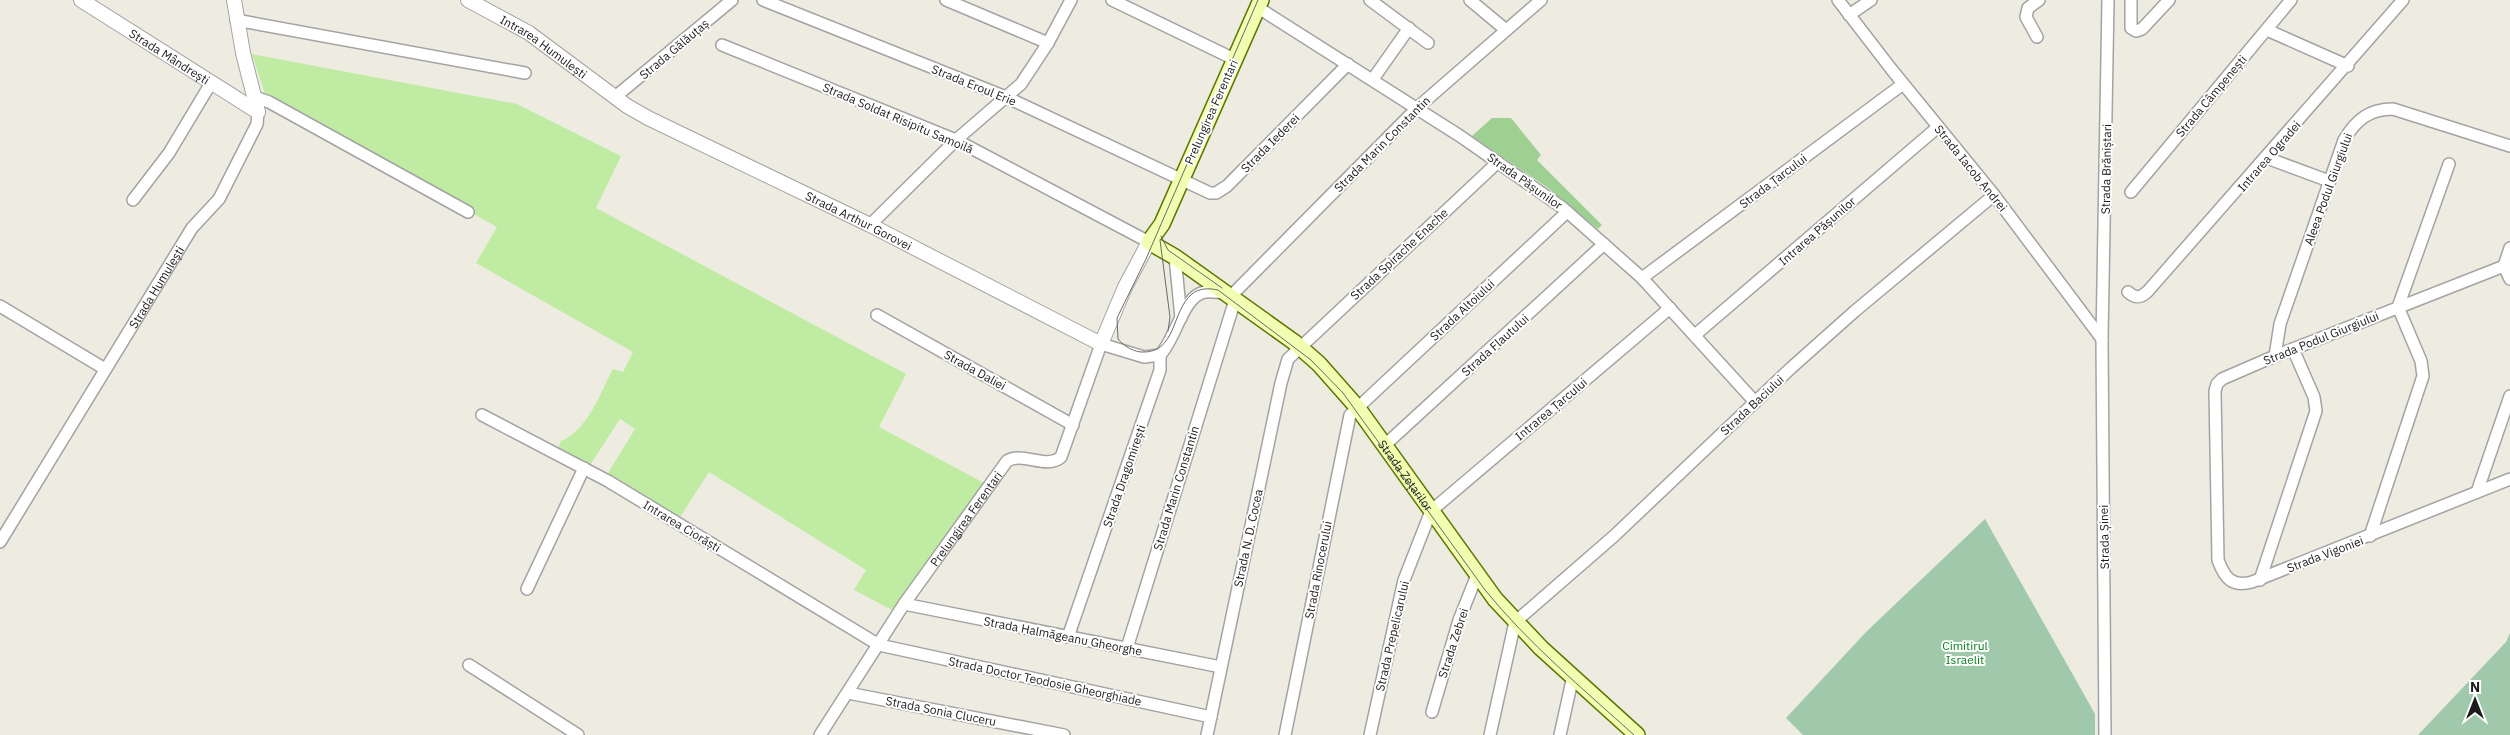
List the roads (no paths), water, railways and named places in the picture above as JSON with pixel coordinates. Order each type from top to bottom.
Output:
[{"type":"main road","name":"Prelungirea Ferentari","points":[[1149,242],[1162,224],[1259,3]]},
{"type":"main road","points":[[1162,224],[1166,244],[1175,257]]},
{"type":"main road","name":"Strada Zețarilor","points":[[1149,242],[1175,257],[1299,346],[1319,364],[1357,408],[1477,575],[1515,622],[1636,735]]},
{"type":"street","name":"Strada Mândrești","points":[[81,0],[258,112]]},
{"type":"street","name":"Strada Humulești","points":[[0,542],[104,369],[192,228],[219,199],[257,124],[258,112],[236,20],[234,0]]},
{"type":"street","name":"Intrarea Humulești","points":[[468,0],[529,33],[615,97]]},
{"type":"street","name":"Strada Gălăuțaș","points":[[615,97],[732,0]]},
{"type":"street","name":"Strada Eroul Erie","points":[[762,0],[1006,97],[1182,180]]},
{"type":"street","points":[[946,0],[1048,43]]},
{"type":"street","points":[[870,225],[956,140],[1021,84],[1048,43],[1072,0]]},
{"type":"street","points":[[1112,0],[1234,59]]},
{"type":"street","points":[[1370,0],[1428,43]]},
{"type":"street","points":[[1470,0],[1506,30]]},
{"type":"street","name":"Strada Marin Constantin","points":[[1127,648],[1230,297],[1417,108],[1541,0]]},
{"type":"street","name":"Strada Iacob Andrei","points":[[1838,0],[1903,84],[1994,194],[2102,339]]},
{"type":"street","points":[[1849,15],[1871,0]]},
{"type":"street","points":[[2037,37],[2026,17],[2028,8],[2039,0]]},
{"type":"street","name":"Strada Brăniștari","points":[[2102,339],[2108,0]]},
{"type":"street","points":[[2131,0],[2131,28],[2136,31],[2142,29],[2169,0]]},
{"type":"street","name":"Strada Câmpenești","points":[[2131,192],[2291,0]]},
{"type":"street","name":"Intrarea Ogradei","points":[[2128,292],[2137,298],[2142,297],[2148,291],[2348,66],[2403,0]]},
{"type":"street","name":"Strada Pășunilor","points":[[1259,3],[1498,162],[1567,212],[1642,278],[1755,402]]},
{"type":"street","points":[[236,20],[525,73]]},
{"type":"street","points":[[1372,79],[1409,28]]},
{"type":"street","points":[[2267,30],[2348,66]]},
{"type":"street","name":"Strada Soldat Risipitu Samoilă","points":[[722,45],[956,140],[1149,242]]},
{"type":"street","name":"Strada Iederei","points":[[1182,180],[1210,193],[1222,190],[1348,64]]},
{"type":"street","points":[[133,200],[169,154],[211,83]]},
{"type":"street","name":"Strada Țarcului","points":[[1642,278],[1903,84]]},
{"type":"street","points":[[255,97],[269,102],[468,212]]},
{"type":"street","name":"Strada Arthur Gorovei","points":[[615,97],[654,121],[870,225],[1101,344]]},
{"type":"street","name":"Aleea Podul Giurgiului","points":[[2275,356],[2280,324],[2329,181],[2344,140],[2352,126],[2367,114],[2379,110],[2393,110],[2510,146]]},
{"type":"street","name":"Intrarea Pășunilor","points":[[1695,334],[1938,127]]},
{"type":"street","points":[[2267,158],[2329,181]]},
{"type":"street","name":"Strada Spirache Enache","points":[[1299,346],[1498,162]]},
{"type":"street","points":[[2370,536],[2423,376],[2421,361],[2398,307],[2449,164]]},
{"type":"street","name":"Strada Baciului","points":[[1515,622],[1607,542],[1755,402],[1855,311],[1994,194]]},
{"type":"street","name":"Strada Altoiului","points":[[1357,408],[1567,212]]},
{"type":"street","name":"Prelungirea Ferentari","points":[[824,734],[904,604],[1007,461],[1018,458],[1049,462],[1058,460],[1073,425],[1101,344],[1125,287],[1149,242]]},
{"type":"street","name":"Strada Flautului","points":[[1385,445],[1604,244]]},
{"type":"street","points":[[2510,248],[2504,266],[2510,279]]},
{"type":"street","name":"Strada Dragomirești","points":[[1175,257],[1181,318]]},
{"type":"street","name":"Strada Podul Giurgiului","points":[[2215,486],[2215,391],[2217,384],[2222,379],[2275,356],[2504,266]]},
{"type":"street","name":"Strada Dragomirești","points":[[1068,637],[1160,370],[1160,355],[1172,339],[1190,301],[1199,294],[1206,292],[1230,297]]},
{"type":"street","points":[[0,306],[104,369]]},
{"type":"street","name":"Intrarea Țarcului","points":[[1431,511],[1670,308]]},
{"type":"street","name":"Strada Daliei","points":[[877,315],[1073,425]]},
{"type":"street","name":"Strada Șinei","points":[[2102,339],[2105,735]]},
{"type":"street","points":[[1101,344],[1144,358],[1160,355]]},
{"type":"street","name":"Strada N. D. Cocea","points":[[1207,735],[1281,383],[1288,359],[1299,346]]},
{"type":"street","points":[[2260,580],[2316,411],[2314,397],[2293,349]]},
{"type":"street","points":[[2477,492],[2510,396]]},
{"type":"street","name":"Strada Rinocerului","points":[[1285,735],[1347,421],[1357,408]]},
{"type":"street","name":"Intrarea Ciorăști","points":[[482,415],[584,468],[879,645]]},
{"type":"street","points":[[527,589],[584,468]]},
{"type":"street","name":"Strada Vigoniei","points":[[2215,486],[2216,550],[2222,571],[2233,583],[2246,583],[2260,580],[2510,479]]},
{"type":"street","name":"Strada Prepelicarului","points":[[1370,735],[1404,580],[1431,511]]},
{"type":"street","name":"Strada Zebrei","points":[[1432,712],[1459,620],[1477,575]]},
{"type":"street","name":"Strada Halmăgeanu Gheorghe","points":[[904,604],[1221,667]]},
{"type":"street","points":[[1490,735],[1515,622]]},
{"type":"street","name":"Strada Doctor Teodosie Gheorghiade","points":[[879,645],[1211,717]]},
{"type":"street","points":[[469,665],[578,735]]},
{"type":"street","points":[[1560,735],[1573,676]]},
{"type":"street","name":"Strada Sonia Cluceru","points":[[848,693],[1064,735]]},
{"type":"tram line","points":[[1258,0],[1146,259],[1117,318],[1118,339],[1134,351],[1153,351],[1167,339],[1185,301],[1195,292],[1211,289],[1218,290],[1311,360],[1343,393],[1485,590],[1502,610],[1556,665],[1634,735]]},
{"type":"tram line","points":[[1161,236],[1168,250],[1222,288]]},
{"type":"tram line","points":[[1160,240],[1170,317],[1168,331]]},
{"type":"park label","name":"Cimitirul Israelit","points":[[1965,652]]}]
